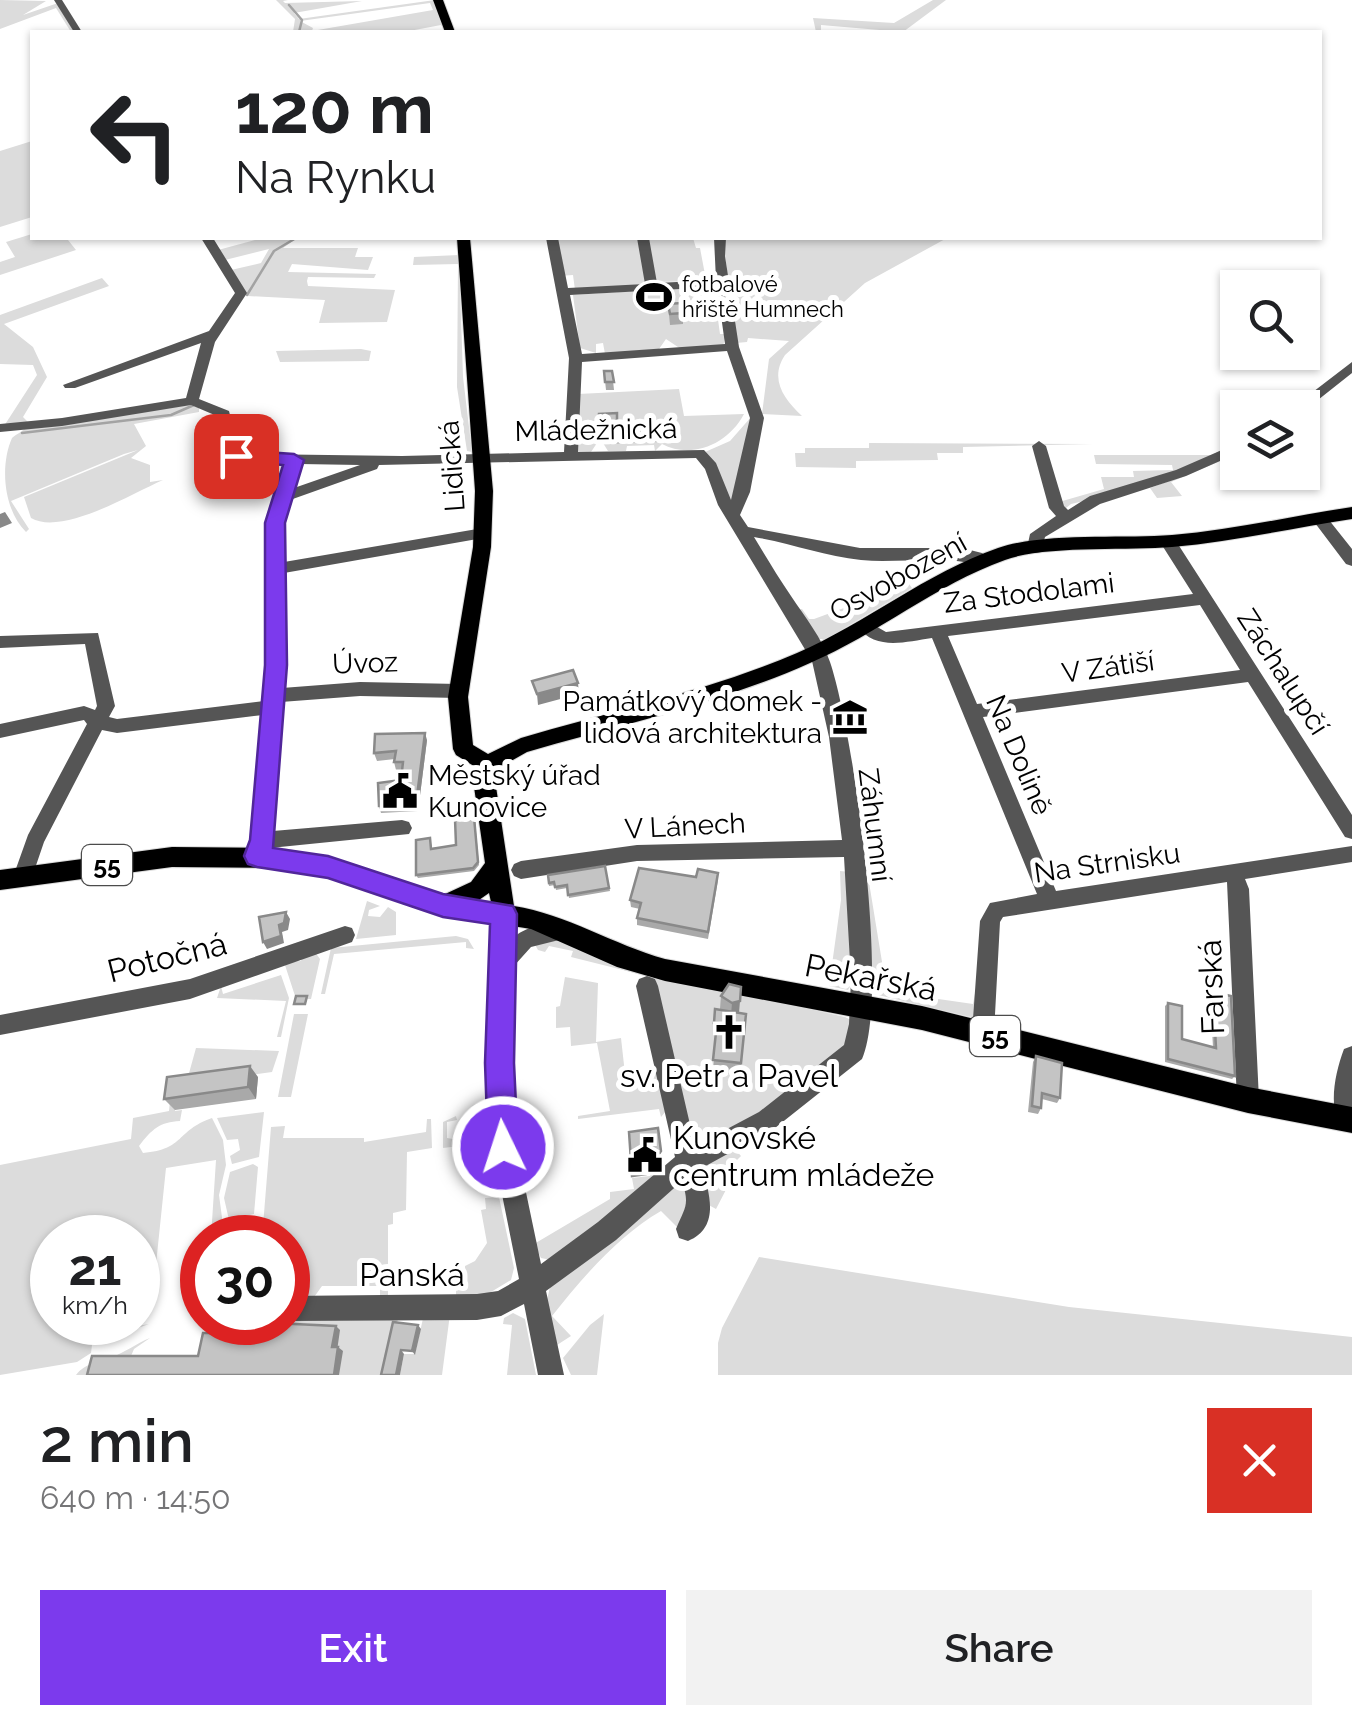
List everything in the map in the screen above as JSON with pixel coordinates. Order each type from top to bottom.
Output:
[{"type":"main road","points":[[438,0],[450,30]]},
{"type":"main road","name":"Lidická","points":[[463,240],[482,457],[483,533],[459,690],[463,749],[488,764]]},
{"type":"main road","name":"Osvobození","points":[[488,764],[510,750],[736,683],[817,652],[932,585],[984,561],[1035,548],[1168,542],[1352,513]]},
{"type":"main road","points":[[488,764],[484,780],[504,914]]},
{"type":"main road","name":"55","points":[[12,879],[260,848],[443,905],[504,914]]},
{"type":"main road","points":[[443,905],[479,890],[497,865]]},
{"type":"main road","name":"Pekařská","points":[[504,914],[533,919],[625,959],[665,970],[983,1033],[1248,1100],[1349,1119]]},
{"type":"street","points":[[58,0],[77,30]]},
{"type":"street","points":[[198,402],[212,334],[241,294],[208,240]]},
{"type":"street","points":[[552,240],[576,358],[571,455]]},
{"type":"street","points":[[643,240],[652,286]]},
{"type":"street","points":[[720,240],[732,347],[757,421],[742,492],[730,510]]},
{"type":"street","points":[[564,292],[723,282]]},
{"type":"street","points":[[77,384],[212,334]]},
{"type":"street","points":[[576,358],[732,347]]},
{"type":"street","points":[[1320,391],[1352,366]]},
{"type":"street","points":[[0,428],[198,402],[226,417],[231,450],[236,456],[402,461]]},
{"type":"street","points":[[1039,446],[1057,506],[1066,517]]},
{"type":"street","name":"Mládežnická","points":[[402,461],[702,454],[730,510]]},
{"type":"street","points":[[1035,548],[1038,534],[1095,500],[1181,473],[1220,455]]},
{"type":"street","points":[[294,460],[275,523],[272,701],[260,848],[402,828]]},
{"type":"street","points":[[284,497],[374,465],[402,461]]},
{"type":"street","name":"Záhumní","points":[[687,1163],[767,1120],[849,1056],[860,1038],[851,848],[830,697],[817,652],[730,510]]},
{"type":"street","points":[[1320,518],[1352,560]]},
{"type":"street","points":[[744,532],[846,554],[903,557],[965,553],[984,561]]},
{"type":"street","points":[[276,568],[483,533]]},
{"type":"street","name":"Záchalupčí","points":[[1168,542],[1352,831]]},
{"type":"street","name":"Za Stodolami","points":[[865,626],[884,638],[1203,599]]},
{"type":"street","name":"Na Dolině","points":[[938,632],[1050,900]]},
{"type":"street","points":[[0,642],[93,638],[106,698],[67,784],[12,879]]},
{"type":"street","name":"V Zátiší","points":[[971,712],[1251,675]]},
{"type":"street","name":"Úvoz","points":[[0,731],[84,713],[114,726],[360,689],[459,690]]},
{"type":"street","name":"V Lánech","points":[[521,870],[637,853],[851,848]]},
{"type":"street","name":"Na Strnisku","points":[[983,1033],[992,914],[1002,907],[1352,854]]},
{"type":"street","name":"Farská","points":[[1233,872],[1239,889],[1248,1100]]},
{"type":"street","points":[[504,914],[502,1135],[551,1375]]},
{"type":"street","points":[[502,963],[524,939],[562,931]]},
{"type":"street","name":"Potočná","points":[[0,1025],[190,989],[345,935]]},
{"type":"street","points":[[647,986],[700,1206],[688,1229]]},
{"type":"street","points":[[1349,1119],[1345,1092],[1352,1057]]},
{"type":"street","name":"Panská","points":[[310,1308],[486,1306],[506,1301],[606,1231],[687,1163]]},
{"type":"shaded area","points":[[0,0],[46,1],[23,15],[58,3],[76,30],[70,30],[56,8],[0,29]]},
{"type":"shaded area","points":[[276,0],[362,1],[294,13],[299,19],[435,0],[446,29],[441,25],[415,30],[318,30],[433,10],[430,3],[300,21],[312,30],[293,30],[295,19]]},
{"type":"shaded area","points":[[933,0],[946,0],[906,30],[821,25],[821,30],[816,30],[813,18],[894,23]]},
{"type":"shaded area","points":[[30,142],[30,218],[0,227],[0,151]]},
{"type":"shaded area","points":[[30,235],[30,240],[68,240],[76,250],[0,275],[0,262],[15,257],[6,242]]},
{"type":"shaded area","points":[[256,240],[294,240],[283,248],[358,248],[355,257],[373,257],[368,270],[292,264],[288,272],[376,274],[374,278],[308,277],[307,281],[308,286],[395,290],[387,322],[319,323],[325,300],[248,296],[231,270],[261,263],[269,249],[225,260],[218,250]]},
{"type":"shaded area","points":[[556,240],[640,240],[649,284],[575,290],[573,275],[559,276]]},
{"type":"shaded area","points":[[646,240],[694,240],[696,248],[700,248],[706,280],[712,281],[654,282]]},
{"type":"shaded area","points":[[723,240],[943,240],[865,283],[785,355],[778,372],[781,388],[802,416],[762,414],[769,359],[789,341],[748,338],[747,342],[736,343]]},
{"type":"shaded area","points":[[459,255],[463,377],[472,452],[467,451],[457,387],[458,264],[413,265],[414,257]]},
{"type":"shaded area","points":[[102,278],[109,286],[4,324],[33,347],[47,377],[23,417],[28,422],[4,426],[37,375],[33,365],[0,364],[0,315]]},
{"type":"shaded area","points":[[714,286],[721,297],[715,298],[720,334],[726,334],[723,346],[681,349],[666,339],[659,349],[605,354],[603,343],[596,344],[596,353],[580,348],[573,295]]},
{"type":"shaded area","points":[[276,351],[371,351],[369,361],[280,362]]},
{"type":"shaded area","points":[[679,389],[684,416],[744,414],[718,442],[696,450],[662,444],[655,451],[654,445],[608,451],[603,443],[597,443],[591,452],[576,452],[578,394]]},
{"type":"shaded area","points":[[188,405],[199,407],[199,412],[134,424],[146,446],[131,458],[150,465],[150,482],[163,480],[78,518],[44,522],[31,518],[24,497],[138,450],[124,454],[11,501],[29,529],[26,532],[18,522],[8,499],[5,474],[12,438],[24,429]]},
{"type":"shaded area","points":[[752,416],[739,487],[730,503],[705,452],[730,441]]},
{"type":"shaded area","points":[[869,443],[1093,444],[963,447],[963,453],[937,453],[938,460],[856,461],[856,468],[796,467],[795,453],[805,453],[805,448],[869,448]]},
{"type":"shaded area","points":[[1220,451],[1220,461],[1171,482],[1182,496],[1157,498],[1150,488],[1169,481],[1071,504],[1066,508],[1069,511],[1059,502],[1104,489],[1101,477],[1134,477],[1133,471],[1173,470],[1172,465],[1096,464],[1094,455],[1212,455]]},
{"type":"shaded area","points":[[909,584],[912,588],[826,639],[819,639],[797,610],[802,609],[809,619],[814,619]]},
{"type":"shaded area","points":[[867,870],[883,968],[883,991],[973,1004],[977,983],[975,1018],[874,994],[861,874]]},
{"type":"shaded area","points":[[840,871],[850,872],[856,977],[848,990],[829,986],[841,900]]},
{"type":"shaded area","points":[[367,901],[380,906],[369,910],[368,916],[380,917],[388,907],[396,912],[396,935],[356,939]]},
{"type":"shaded area","points":[[456,936],[468,939],[474,949],[466,948],[466,942],[334,954],[325,994],[321,994],[331,948]]},
{"type":"shaded area","points":[[549,938],[751,996],[845,1017],[851,1020],[853,1038],[761,1118],[700,1148],[693,1145],[655,978],[571,957],[573,951],[549,946],[545,952],[538,950],[533,941]]},
{"type":"shaded area","points":[[315,952],[320,959],[311,999],[296,999],[284,962],[301,961],[303,955]]},
{"type":"shaded area","points":[[281,975],[289,998],[281,1037],[277,1037],[286,1001],[217,998],[221,986],[223,994]]},
{"type":"shaded area","points":[[565,977],[598,983],[596,1042],[621,1038],[625,1074],[658,1071],[666,1111],[661,1117],[659,1109],[578,1119],[610,1111],[597,1043],[571,1046],[570,1027],[556,1028],[556,1007],[560,1006]]},
{"type":"shaded area","points":[[294,1014],[308,1014],[291,1097],[278,1097]]},
{"type":"shaded area","points":[[196,1048],[279,1051],[272,1072],[186,1084]]},
{"type":"shaded area","points":[[176,1100],[175,1111],[182,1110],[180,1121],[157,1128],[139,1146],[143,1153],[167,1148],[212,1118],[223,1140],[226,1165],[219,1195],[222,1215],[212,1215],[216,1160],[166,1168],[160,1226],[160,1215],[30,1215],[30,1345],[92,1345],[91,1353],[77,1362],[0,1375],[0,1165],[131,1139],[133,1118],[169,1111],[170,1101]]},
{"type":"shaded area","points":[[264,1112],[259,1157],[232,1164],[230,1156],[240,1150],[238,1139],[227,1140],[217,1118]]},
{"type":"shaded area","points":[[485,1112],[497,1185],[485,1187],[479,1156],[483,1155],[483,1143],[443,1148],[443,1122],[456,1116],[457,1120],[447,1122],[447,1138],[459,1140],[483,1133],[482,1117],[473,1115]]},
{"type":"shaded area","points":[[427,1119],[431,1119],[432,1148],[407,1152],[406,1210],[393,1213],[393,1224],[388,1225],[388,1297],[380,1297],[380,1286],[322,1286],[310,1300],[310,1215],[264,1215],[271,1127],[285,1126],[283,1138],[364,1138],[364,1142],[426,1132]]},
{"type":"shaded area","points":[[732,1146],[741,1156],[722,1175],[730,1182],[716,1209],[705,1203],[700,1165]]},
{"type":"shaded area","points":[[657,1161],[666,1166],[665,1172],[551,1260],[541,1258],[534,1244],[610,1199],[610,1192],[634,1189],[632,1178],[650,1176]]},
{"type":"shaded area","points":[[253,1164],[258,1167],[254,1214],[228,1215],[224,1198],[230,1172]]},
{"type":"shaded area","points":[[681,1180],[690,1184],[681,1231],[661,1211],[616,1245],[552,1316],[571,1336],[557,1345],[547,1300],[550,1287]]},
{"type":"shaded area","points":[[499,1197],[514,1268],[511,1280],[486,1295],[456,1296],[456,1273],[465,1271],[465,1266],[475,1261],[487,1243],[481,1210],[486,1209],[485,1198]]},
{"type":"shaded area","points":[[759,1257],[1069,1307],[1352,1337],[1352,1375],[718,1375],[722,1328]]},
{"type":"shaded area","points":[[513,1313],[525,1319],[536,1375],[507,1375],[512,1325],[503,1324],[504,1318]]},
{"type":"shaded area","points":[[424,1314],[450,1314],[442,1375],[400,1375],[404,1354],[415,1354]]},
{"type":"shaded area","points":[[604,1314],[597,1375],[571,1375],[563,1358]]},
{"type":"shaded area","points":[[310,1315],[399,1315],[384,1375],[76,1375],[136,1345],[140,1345],[131,1356],[233,1356],[236,1345],[310,1345]]},
{"type":"building","points":[[681,303],[683,313],[670,314],[668,304]]},
{"type":"building","points":[[604,371],[612,371],[614,382],[605,382]]},
{"type":"building","points":[[617,413],[617,426],[658,426],[658,434],[604,436],[599,432],[599,414]]},
{"type":"building","points":[[573,670],[578,683],[537,694],[532,681]]},
{"type":"building","points":[[425,733],[416,804],[379,806],[378,783],[401,780],[403,762],[394,762],[396,751],[374,753],[375,734]]},
{"type":"building","points":[[474,817],[478,862],[473,868],[416,875],[416,840],[430,838],[431,849],[456,845],[455,819]]},
{"type":"building","points":[[605,866],[609,888],[568,895],[567,885],[555,887],[554,882],[549,883],[548,875]]},
{"type":"building","points":[[639,868],[696,877],[698,869],[718,873],[708,932],[637,918],[641,903],[630,900]]},
{"type":"building","points":[[286,912],[284,923],[279,925],[281,936],[263,942],[259,917]]},
{"type":"building","points":[[729,984],[741,987],[740,1001],[732,1003],[721,996]]},
{"type":"building","points":[[1213,992],[1231,996],[1235,1076],[1168,1059],[1168,1003],[1182,1006],[1182,1039],[1216,1048]]},
{"type":"building","points":[[296,996],[307,996],[305,1004],[294,1004]]},
{"type":"building","name":"sv. Petr a Pavel","points":[[715,1009],[746,1014],[741,1063],[713,1060]]},
{"type":"building","points":[[1036,1056],[1062,1063],[1060,1098],[1042,1093],[1041,1108],[1032,1106]]},
{"type":"building","points":[[250,1066],[248,1087],[164,1099],[167,1077]]},
{"type":"building","name":"Kunovské centrum mládeže","points":[[658,1128],[661,1151],[646,1174],[632,1176],[629,1132]]},
{"type":"building","points":[[393,1322],[418,1325],[412,1351],[401,1350],[396,1375],[381,1375]]},
{"type":"building","points":[[310,1325],[336,1326],[332,1347],[338,1347],[334,1375],[87,1375],[92,1356],[198,1356],[200,1345],[310,1345]]},
{"type":"waterway","points":[[289,5],[302,20],[300,30]]},
{"type":"waterway","points":[[247,295],[274,251],[293,240]]},
{"type":"waterway","points":[[22,433],[171,415],[194,405]]},
{"type":"place","name":"fotbalové hřiště Humnech","points":[[654,297]]},
{"type":"place","name":"Památkový domek - lidová architektura","points":[[850,717]]},
{"type":"place","name":"Městský úřad Kunovice","points":[[400,791]]},
{"type":"place","name":"sv. Petr a Pavel","points":[[729,1032]]},
{"type":"place","name":"Kunovské centrum mládeže","points":[[645,1155]]},
{"type":"route","points":[[236,456],[294,460],[275,523],[276,665],[262,840],[257,856],[328,867],[443,905],[504,914],[499,1063],[503,1147]]}]
